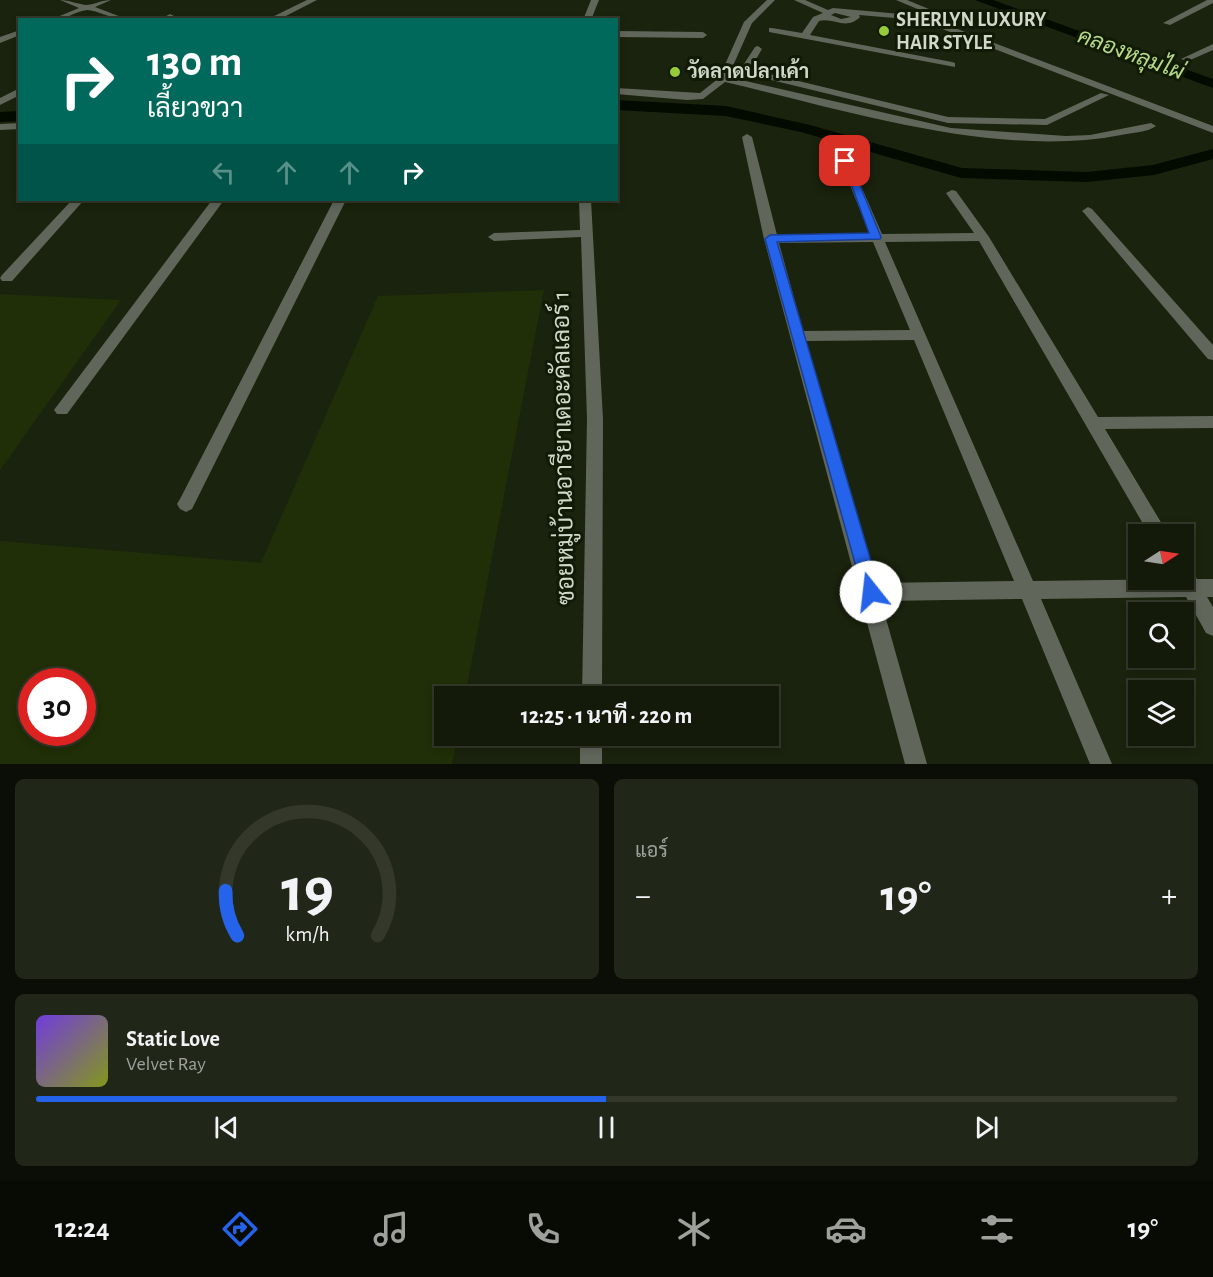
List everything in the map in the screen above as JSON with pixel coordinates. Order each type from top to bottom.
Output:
[{"type":"street","points":[[64,0],[118,18]]},
{"type":"street","points":[[59,18],[107,0]]},
{"type":"street","points":[[274,18],[313,0]]},
{"type":"street","points":[[588,18],[595,0]]},
{"type":"street","points":[[618,91],[703,96],[723,78],[748,22],[771,0]]},
{"type":"street","points":[[798,0],[817,4],[826,24]]},
{"type":"street","points":[[900,0],[1135,89]]},
{"type":"street","points":[[1167,22],[1213,0]]},
{"type":"street","points":[[772,30],[805,36],[826,24],[837,10],[852,15],[910,23],[935,30],[1211,135]]},
{"type":"street","points":[[852,15],[902,16],[931,21],[1211,135]]},
{"type":"street","points":[[805,36],[816,19],[952,65]]},
{"type":"street","points":[[0,27],[18,33]]},
{"type":"street","points":[[0,40],[18,33]]},
{"type":"street","points":[[618,34],[703,35]]},
{"type":"street","points":[[1185,59],[1213,46]]},
{"type":"street","points":[[758,49],[747,67],[758,74],[948,120],[1047,122],[1104,95]]},
{"type":"street","points":[[723,78],[951,131],[1066,139],[1090,138],[1151,126]]},
{"type":"street","points":[[0,102],[18,92]]},
{"type":"street","points":[[0,127],[18,126]]},
{"type":"street","points":[[747,137],[770,239],[871,592],[916,764]]},
{"type":"street","points":[[845,161],[1101,764]]},
{"type":"street","points":[[952,192],[983,237],[1153,524]]},
{"type":"street","points":[[7,278],[77,201]]},
{"type":"street","points":[[62,410],[217,201]]},
{"type":"street","points":[[186,504],[339,201]]},
{"type":"street","name":"ซอยหมู่บ้านอารียาเดอะคัลเลอร์ 1","points":[[585,201],[595,419],[592,686]]},
{"type":"street","points":[[1088,211],[1213,355]]},
{"type":"street","points":[[494,237],[587,234]]},
{"type":"street","points":[[770,239],[983,237]]},
{"type":"street","points":[[798,336],[919,335]]},
{"type":"street","points":[[1092,423],[1213,422]]},
{"type":"street","points":[[1194,584],[1213,588]]},
{"type":"street","points":[[871,592],[1028,591],[1128,585]]},
{"type":"street","points":[[1192,590],[1213,626]]},
{"type":"street","points":[[591,746],[591,764]]},
{"type":"green space","points":[[544,290],[467,686],[434,686],[434,746],[456,746],[452,764],[0,764],[0,541],[261,563],[378,296]]},
{"type":"green space","points":[[0,294],[121,300],[0,470]]},
{"type":"waterway","name":"คลองหลุมไผ่","points":[[981,0],[1213,84]]},
{"type":"waterway","points":[[618,105],[726,111],[804,128],[961,173],[1087,177],[1154,170],[1213,154]]},
{"type":"waterway","points":[[0,117],[18,116]]},
{"type":"place","name":"SHERLYN LUXURY HAIR STYLE","points":[[884,31]]},
{"type":"place","name":"วัดลาดปลาเค้า","points":[[675,72]]},
{"type":"route","points":[[845,161],[876,237],[770,239],[871,592]]}]
